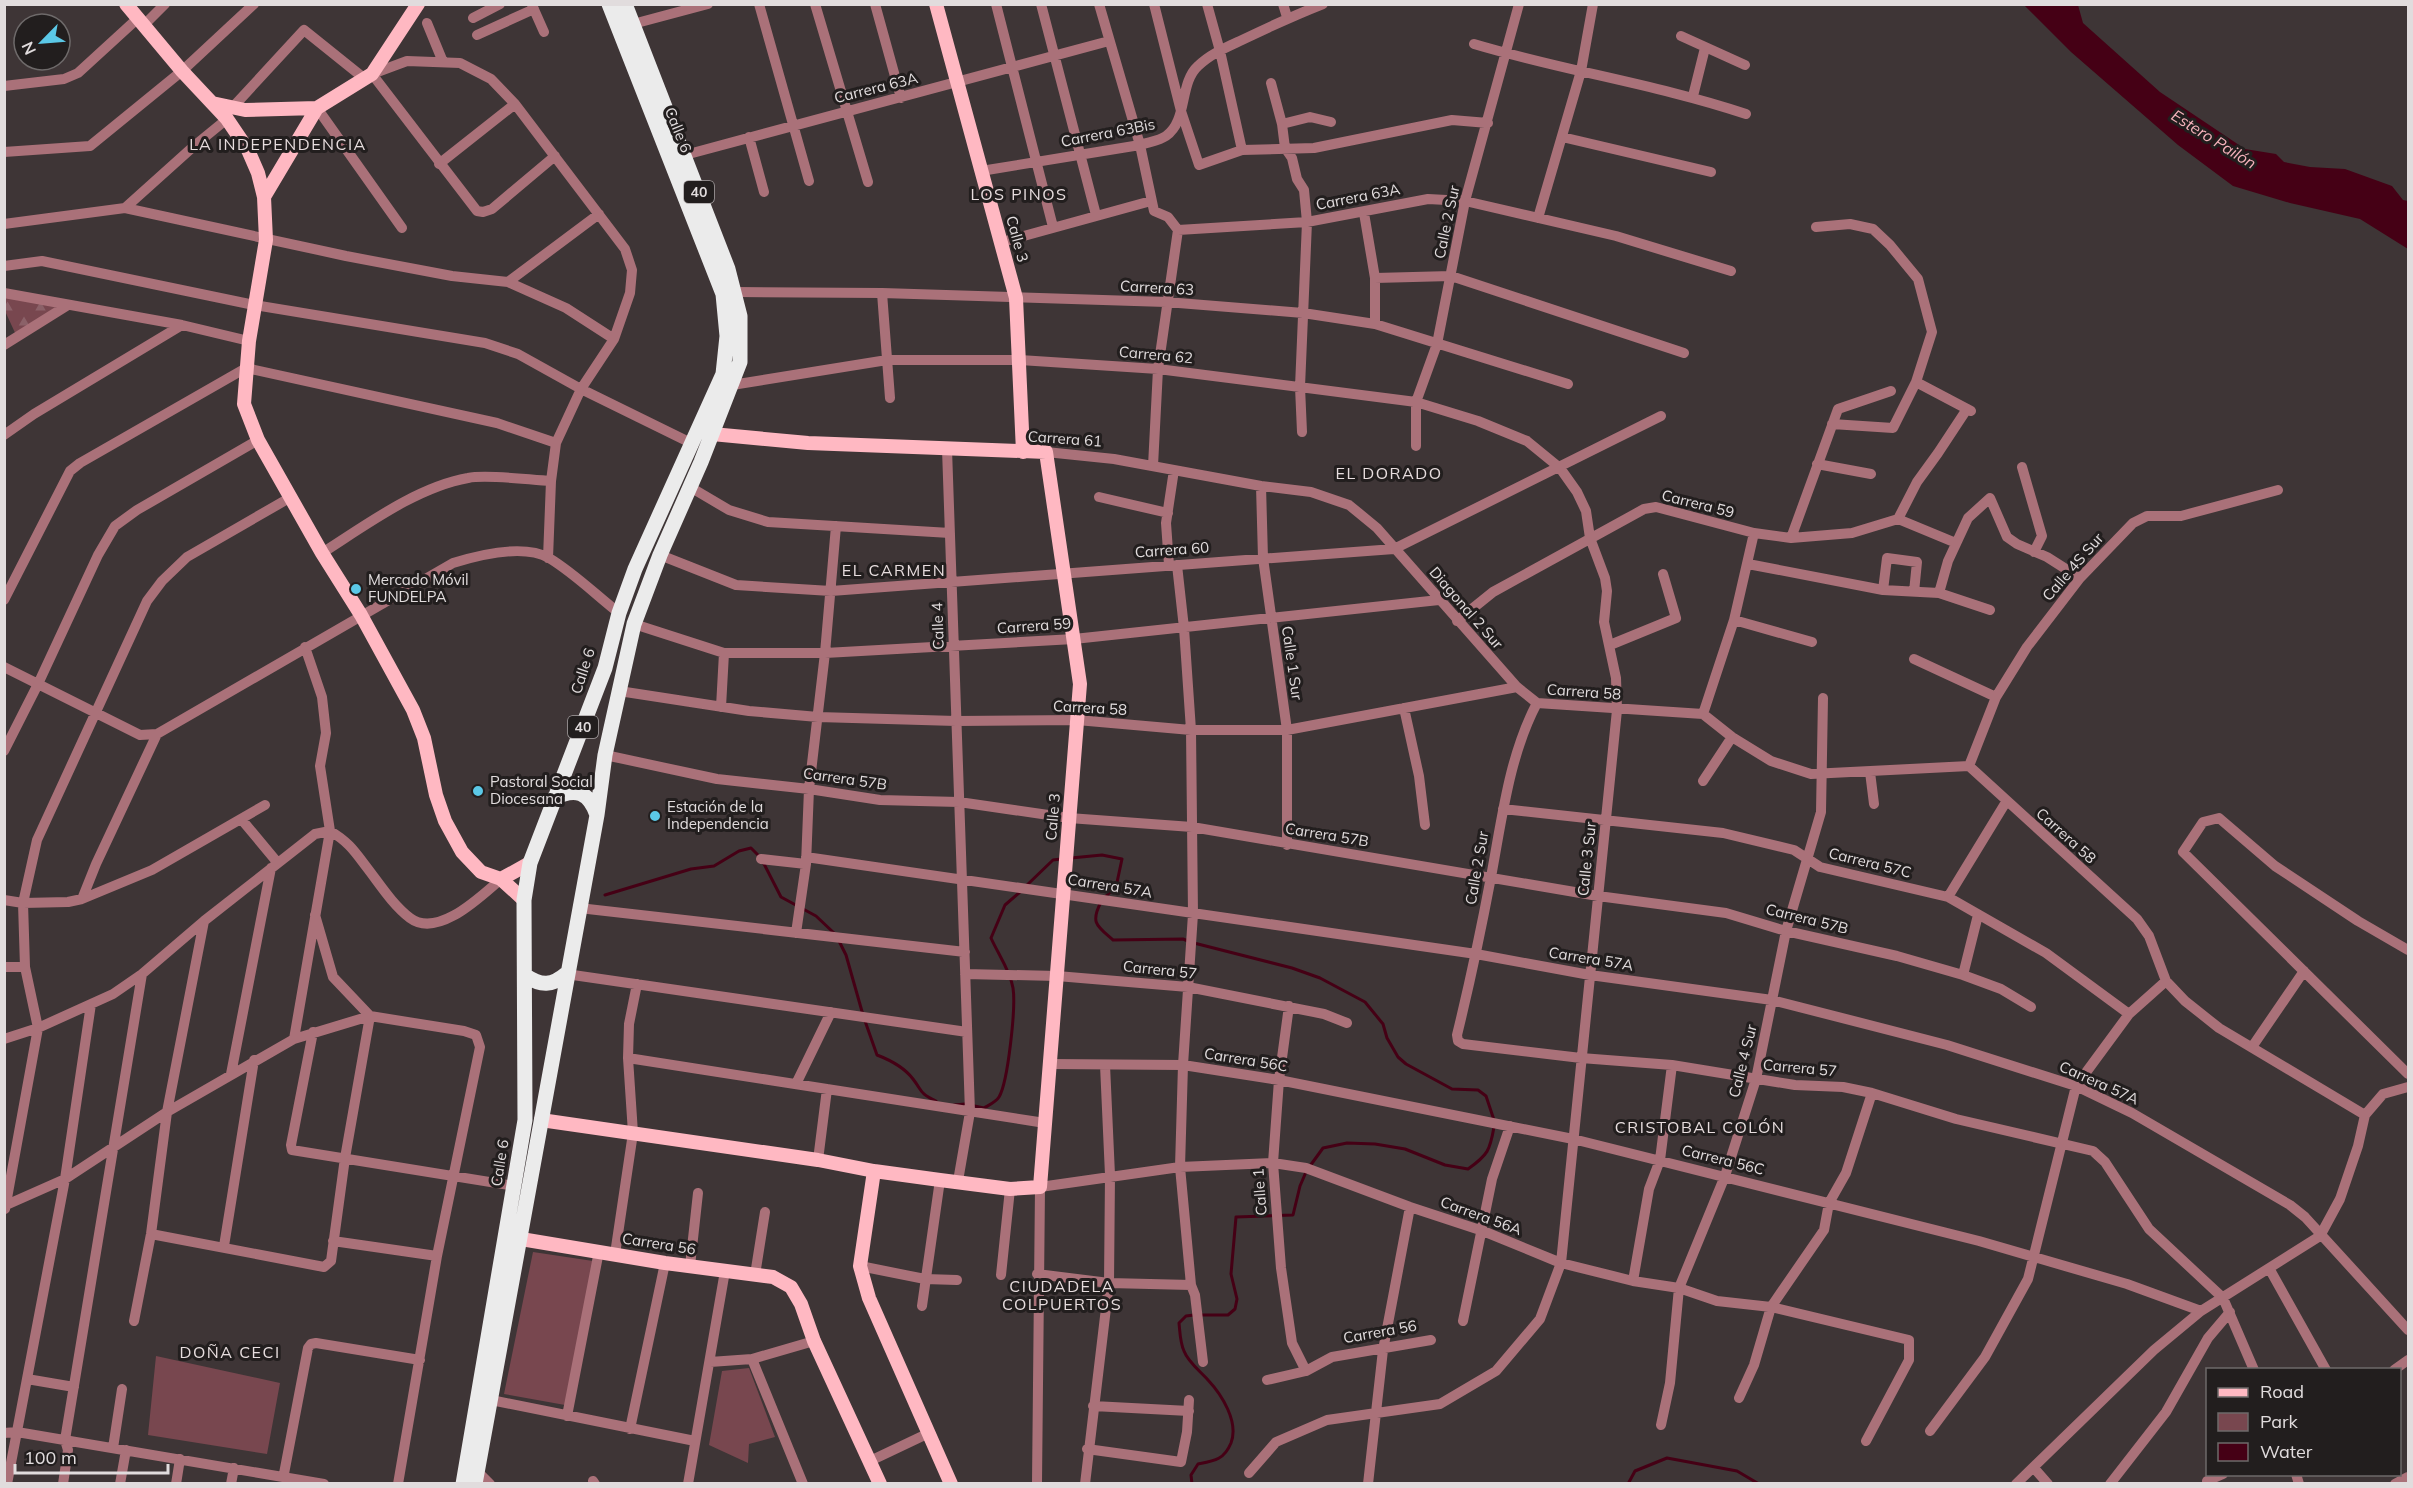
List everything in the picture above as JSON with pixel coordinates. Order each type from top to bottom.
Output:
[{"type":"highway","name":"Calle 6","points":[[463,1484],[525,1120],[524,900],[530,863],[604,668],[619,613],[635,569],[723,374],[727,336],[723,294],[609,4]]},
{"type":"highway","name":"Calle 6","points":[[476,1477],[566,974],[597,815],[605,755],[634,624],[740,362],[740,316],[735,292],[685,155],[625,4]]},
{"type":"highway","points":[[554,798],[567,792],[581,793],[592,802],[597,815]]},
{"type":"highway","points":[[526,976],[535,983],[547,984],[558,981],[566,974]]},
{"type":"main road","points":[[126,4],[212,104],[230,113],[258,173],[264,197],[266,240],[249,341],[244,404],[258,440],[322,553],[361,615],[413,710],[424,738],[436,795],[445,821],[462,852],[482,872],[501,879],[524,900]]},
{"type":"main road","points":[[264,197],[317,108],[368,77],[418,4]]},
{"type":"main road","name":"Calle 3","points":[[936,4],[1016,298],[1023,452]]},
{"type":"main road","points":[[230,113],[245,110],[317,108]]},
{"type":"main road","name":"Carrera 61","points":[[712,434],[808,443],[1046,452]]},
{"type":"main road","name":"Calle 3","points":[[1040,1186],[1080,684],[1046,452]]},
{"type":"main road","points":[[501,879],[530,863]]},
{"type":"main road","points":[[541,1120],[940,1180],[1010,1189],[1040,1186]]},
{"type":"main road","points":[[874,1171],[860,1266],[869,1298],[951,1484]]},
{"type":"main road","name":"Carrera 56","points":[[520,1239],[665,1263],[773,1277],[791,1287],[801,1304],[814,1341]]},
{"type":"main road","points":[[814,1341],[880,1484]]},
{"type":"street","points":[[4,86],[64,79],[78,73],[165,4]]},
{"type":"street","points":[[4,153],[90,146],[182,71],[254,4]]},
{"type":"street","points":[[473,18],[501,4]]},
{"type":"street","points":[[633,24],[708,4]]},
{"type":"street","points":[[759,4],[809,181]]},
{"type":"street","points":[[815,4],[868,182]]},
{"type":"street","points":[[875,4],[901,98]]},
{"type":"street","points":[[996,4],[1053,226]]},
{"type":"street","points":[[1041,4],[1096,215]]},
{"type":"street","points":[[1099,4],[1140,145],[1154,211],[1168,217],[1178,230],[1158,369],[1153,466]]},
{"type":"street","points":[[1154,4],[1181,111],[1199,165],[1242,150],[1314,148],[1452,120],[1488,123]]},
{"type":"street","points":[[1207,4],[1242,150]]},
{"type":"street","points":[[1283,4],[1287,17]]},
{"type":"street","name":"Carrera 63Bis","points":[[981,171],[1140,145],[1164,138],[1172,132],[1191,76],[1198,66],[1220,51],[1287,17],[1323,4]]},
{"type":"street","name":"Calle 2 Sur","points":[[1416,446],[1416,402],[1437,344],[1465,201],[1519,4]]},
{"type":"street","points":[[1538,218],[1581,71],[1593,4]]},
{"type":"street","points":[[477,35],[533,7],[544,32]]},
{"type":"street","points":[[427,23],[443,62]]},
{"type":"street","points":[[125,208],[230,113],[304,30],[368,77],[477,211],[483,213],[492,209],[555,156]]},
{"type":"street","points":[[1681,36],[1745,65]]},
{"type":"street","name":"Carrera 63A","points":[[685,155],[1109,42]]},
{"type":"street","points":[[1474,44],[1693,96],[1746,114]]},
{"type":"street","points":[[1693,96],[1706,48]]},
{"type":"street","points":[[368,77],[407,60],[460,63],[491,79],[515,104],[625,249],[632,270],[630,293],[614,339],[581,389],[556,443],[551,481],[548,558]]},
{"type":"street","points":[[1271,83],[1282,124],[1285,148],[1292,158],[1297,179],[1304,190],[1307,222],[1300,387],[1302,432]]},
{"type":"street","points":[[440,164],[515,104]]},
{"type":"street","points":[[317,108],[402,228]]},
{"type":"street","points":[[1282,124],[1310,117],[1331,122]]},
{"type":"street","points":[[1562,136],[1711,172]]},
{"type":"street","points":[[749,137],[764,192]]},
{"type":"street","name":"Carrera 63A","points":[[1178,230],[1307,222],[1364,213],[1428,199],[1465,201],[1616,236],[1731,271]]},
{"type":"street","points":[[1002,242],[1053,226],[1151,201]]},
{"type":"street","points":[[4,224],[125,208],[266,240],[452,276],[508,282],[566,308],[614,339]]},
{"type":"street","points":[[1364,213],[1375,278],[1375,324]]},
{"type":"street","points":[[508,282],[599,214]]},
{"type":"street","points":[[1816,227],[1850,224],[1873,229],[1890,245],[1918,279],[1932,332],[1916,382],[1893,428],[1832,424]]},
{"type":"street","points":[[4,266],[42,261],[254,305],[485,343],[518,354],[581,389],[693,444]]},
{"type":"street","points":[[1375,278],[1451,276],[1684,353]]},
{"type":"street","points":[[5,291],[68,305],[182,325],[249,341]]},
{"type":"street","name":"Carrera 63","points":[[735,292],[882,293],[1166,302],[1303,313],[1375,324],[1568,384]]},
{"type":"street","points":[[882,293],[890,398]]},
{"type":"street","points":[[4,345],[68,305]]},
{"type":"street","points":[[4,435],[34,414],[182,325]]},
{"type":"street","name":"Carrera 62","points":[[732,385],[887,360],[1020,360],[1158,369],[1416,402],[1478,421],[1527,441],[1560,468]]},
{"type":"street","points":[[4,600],[70,471],[80,463],[246,368],[497,423],[556,443]]},
{"type":"street","points":[[1916,382],[1969,410],[1917,482],[1898,519],[1956,543]]},
{"type":"street","points":[[1791,538],[1838,409],[1891,391]]},
{"type":"street","name":"Carrera 60","points":[[660,555],[736,585],[831,591],[1394,549],[1661,416]]},
{"type":"street","points":[[4,751],[98,555],[115,526],[137,510],[258,440]]},
{"type":"street","name":"Calle 4","points":[[947,449],[970,1112],[958,1181]]},
{"type":"street","name":"Carrera 61","points":[[1046,452],[1114,459],[1260,486],[1311,492],[1348,505],[1377,528],[1394,549]]},
{"type":"street","points":[[1817,464],[1871,474]]},
{"type":"street","points":[[2022,467],[2042,536],[2034,552]]},
{"type":"street","name":"Calle 3 Sur","points":[[1249,1473],[1276,1442],[1327,1420],[1440,1404],[1496,1371],[1540,1319],[1561,1263],[1617,710],[1616,678],[1604,622],[1607,591],[1605,578],[1590,538],[1586,511],[1577,492],[1560,468]]},
{"type":"street","points":[[1174,470],[1166,524],[1184,628],[1191,730],[1193,914],[1183,1065],[1180,1167],[1191,1285],[1196,1305],[1203,1362]]},
{"type":"street","points":[[322,553],[380,516],[429,490],[470,477],[551,481]]},
{"type":"street","name":"Calle 1 Sur","points":[[1260,486],[1263,558],[1287,730],[1287,845]]},
{"type":"street","points":[[690,487],[729,510],[768,522],[950,533]]},
{"type":"street","name":"Calle 4S Sur","points":[[1969,766],[1996,697],[2027,647],[2080,578],[2133,523],[2147,516],[2163,518],[2181,516],[2278,490]]},
{"type":"street","points":[[1099,496],[1168,513]]},
{"type":"street","points":[[5,1207],[38,1028],[26,967],[23,903],[38,840],[147,601],[162,581],[187,557],[291,497]]},
{"type":"street","points":[[1939,593],[1948,561],[1968,518],[1990,498],[2007,537],[2047,557],[2080,578]]},
{"type":"street","name":"Carrera 59","points":[[1457,621],[1493,592],[1644,509],[1656,507],[1754,533],[1791,538],[1852,533],[1898,519]]},
{"type":"street","points":[[796,933],[806,860],[809,789],[825,653],[836,526]]},
{"type":"street","points":[[1754,533],[1734,620],[1703,714],[1732,737],[1771,761],[1811,774],[1969,766]]},
{"type":"street","name":"Diagonal 2 Sur","points":[[1394,549],[1516,687]]},
{"type":"street","points":[[4,668],[140,735],[157,734],[453,563],[485,553],[533,553],[548,558],[619,613]]},
{"type":"street","points":[[1883,590],[1887,558],[1917,562],[1914,592]]},
{"type":"street","points":[[1748,564],[1883,590],[1939,593],[1990,610]]},
{"type":"street","points":[[1610,645],[1676,618],[1663,574]]},
{"type":"street","name":"Carrera 59","points":[[634,624],[724,653],[825,653],[1074,639],[1271,620],[1439,600]]},
{"type":"street","points":[[1734,620],[1812,642]]},
{"type":"street","points":[[294,1038],[330,831],[320,766],[326,733],[322,697],[305,647]]},
{"type":"street","points":[[721,707],[724,653]]},
{"type":"street","points":[[1914,659],[1996,697]]},
{"type":"street","name":"Carrera 58","points":[[619,691],[721,707],[818,717],[956,721],[1077,720],[1191,730],[1287,730],[1516,687],[1537,704],[1703,714]]},
{"type":"street","name":"Calle 4 Sur","points":[[1661,1425],[1670,1383],[1678,1288],[1725,1176],[1756,1079],[1786,932],[1821,812],[1823,698]]},
{"type":"street","name":"Calle 2 Sur","points":[[1458,1041],[1457,1035],[1476,954],[1503,809],[1524,727],[1537,704]]},
{"type":"street","points":[[1404,708],[1419,776],[1425,825]]},
{"type":"street","points":[[82,899],[157,734]]},
{"type":"street","points":[[1703,781],[1732,737]]},
{"type":"street","name":"Carrera 57B","points":[[605,755],[717,779],[809,789],[880,800],[959,802],[1069,818],[1192,827],[1287,845],[1598,896],[1726,913],[1786,932],[1897,956],[1963,975],[2001,989],[2031,1007]]},
{"type":"street","name":"Carrera 58","points":[[1969,766],[2137,919],[2149,936],[2166,981],[2194,1008],[2219,1028],[2365,1115]]},
{"type":"street","points":[[1870,772],[1875,804]]},
{"type":"street","points":[[1948,897],[2006,802]]},
{"type":"street","points":[[4,900],[23,903],[68,902],[82,899],[152,870],[265,805]]},
{"type":"street","name":"Carrera 57C","points":[[1503,809],[1723,833],[1794,850],[1820,867],[1948,897],[2046,953],[2129,1014]]},
{"type":"street","points":[[2409,950],[2358,921],[2276,866],[2218,818],[2203,822],[2183,852],[2409,1074]]},
{"type":"street","points":[[231,1074],[274,865],[242,820]]},
{"type":"street","points":[[4,1039],[38,1028],[113,994],[142,974],[204,921],[315,834],[330,831],[345,840],[390,898],[412,920],[432,923],[447,919],[465,910],[501,879]]},
{"type":"street","name":"Carrera 57A","points":[[761,859],[806,860],[962,878],[1193,914],[1476,954],[1590,975],[1772,1000],[1947,1045],[2076,1086],[2132,1113],[2290,1205],[2305,1217],[2320,1236],[2409,1330]]},
{"type":"street","points":[[579,908],[964,952]]},
{"type":"street","points":[[315,915],[333,977],[370,1016]]},
{"type":"street","points":[[1963,975],[1978,915]]},
{"type":"street","points":[[134,1321],[151,1234],[167,1112],[204,921]]},
{"type":"street","points":[[4,967],[26,967]]},
{"type":"street","points":[[2252,1047],[2304,971]]},
{"type":"street","points":[[63,1484],[68,1450],[65,1440],[142,974]]},
{"type":"street","points":[[566,974],[967,1032]]},
{"type":"street","name":"Carrera 57","points":[[965,974],[1057,976],[1188,987],[1289,1006],[1324,1014],[1347,1023]]},
{"type":"street","points":[[1930,1431],[1985,1358],[2028,1279],[2076,1086],[2129,1014],[2166,981]]},
{"type":"street","points":[[615,1254],[633,1133],[628,1058],[629,1024],[637,984]]},
{"type":"street","points":[[7,1484],[65,1179],[91,1004]]},
{"type":"street","name":"Calle 1","points":[[1289,1006],[1279,1080],[1273,1163],[1281,1268],[1292,1343],[1306,1371]]},
{"type":"street","points":[[796,1084],[831,1012]]},
{"type":"street","points":[[151,1234],[224,1246],[324,1267],[329,1265],[370,1016]]},
{"type":"street","points":[[5,1207],[65,1179],[167,1112],[294,1038],[370,1016],[465,1031],[476,1035],[480,1047],[437,1256],[398,1484]]},
{"type":"street","points":[[313,1032],[291,1145],[295,1152],[515,1186]]},
{"type":"street","name":"Carrera 57","points":[[1458,1041],[1463,1044],[1581,1058],[1672,1065],[1795,1085],[1843,1087],[1872,1093],[1956,1119],[2093,1151],[2105,1162],[2149,1229],[2223,1298]]},
{"type":"street","points":[[628,1058],[1045,1123]]},
{"type":"street","points":[[224,1246],[254,1060]]},
{"type":"street","name":"Carrera 56C","points":[[1049,1064],[1183,1065],[1279,1080],[1573,1139],[2035,1257],[2127,1284],[2201,1311]]},
{"type":"street","points":[[1085,1484],[1109,1283],[1110,1175],[1105,1065]]},
{"type":"street","points":[[1633,1281],[1649,1189],[1660,1160],[1672,1065]]},
{"type":"street","points":[[2016,1484],[2154,1350],[2201,1311],[2320,1236],[2340,1199],[2358,1146],[2365,1115],[2383,1094],[2409,1087]]},
{"type":"street","points":[[818,1160],[827,1089]]},
{"type":"street","points":[[1739,1398],[1754,1365],[1771,1308],[1824,1230],[1829,1203],[1846,1173],[1872,1093]]},
{"type":"street","points":[[1463,1321],[1492,1179],[1510,1126]]},
{"type":"street","name":"Carrera 56A","points":[[1040,1186],[1180,1167],[1273,1163],[1306,1168],[1410,1207],[1483,1231],[1561,1263],[1633,1281],[1678,1288],[1717,1301],[1771,1308],[1910,1341],[1909,1360],[1866,1442]]},
{"type":"street","points":[[922,1306],[940,1180]]},
{"type":"street","points":[[1037,1484],[1037,1274],[1040,1186]]},
{"type":"street","points":[[1001,1275],[1010,1189]]},
{"type":"street","points":[[690,1266],[698,1193]]},
{"type":"street","points":[[1368,1484],[1383,1350],[1410,1207]]},
{"type":"street","points":[[754,1275],[765,1212]]},
{"type":"street","points":[[333,1241],[437,1256]]},
{"type":"street","points":[[567,1416],[599,1251]]},
{"type":"street","points":[[630,1429],[665,1263]]},
{"type":"street","points":[[860,1266],[925,1279],[957,1280]]},
{"type":"street","points":[[2269,1268],[2325,1368]]},
{"type":"street","points":[[691,1483],[695,1441],[724,1271]]},
{"type":"street","points":[[1037,1274],[1109,1283],[1191,1285]]},
{"type":"street","points":[[2223,1298],[2253,1368]]},
{"type":"street","points":[[2110,1484],[2166,1412],[2208,1338],[2230,1312]]},
{"type":"street","name":"Carrera 56","points":[[1267,1380],[1306,1371],[1332,1357],[1431,1340]]},
{"type":"street","points":[[710,1362],[752,1359],[814,1341]]},
{"type":"street","points":[[283,1480],[308,1348],[311,1344],[420,1359]]},
{"type":"street","points":[[752,1359],[803,1484]]},
{"type":"street","points":[[27,1379],[74,1387]]},
{"type":"street","points":[[113,1448],[122,1389]]},
{"type":"street","points":[[491,1400],[695,1441]]},
{"type":"street","points":[[1088,1449],[1181,1462],[1189,1405],[1093,1406]]},
{"type":"street","points":[[4,1433],[17,1431],[234,1468],[283,1480],[324,1484]]},
{"type":"street","points":[[870,1461],[929,1433]]},
{"type":"street","points":[[120,1484],[126,1450]]},
{"type":"street","points":[[176,1484],[180,1459]]},
{"type":"street","points":[[231,1484],[234,1468]]},
{"type":"street","points":[[2034,1468],[2048,1484]]},
{"type":"street","points":[[2207,1481],[2218,1476]]},
{"type":"street","points":[[476,1477],[490,1484]]},
{"type":"street","points":[[2395,1484],[2409,1477]]},
{"type":"green space","points":[[4,293],[68,305],[17,337],[5,311]]},
{"type":"green space","points":[[533,1252],[593,1261],[565,1405],[504,1394]]},
{"type":"green space","points":[[156,1356],[280,1383],[267,1454],[148,1435]]},
{"type":"green space","points":[[749,1368],[775,1437],[749,1444],[748,1463],[709,1445],[722,1371]]},
{"type":"water","name":"Estero Pailón","points":[[2024,5],[2078,5],[2083,23],[2160,92],[2245,149],[2276,154],[2284,162],[2310,167],[2345,169],[2392,186],[2403,200],[2408,201],[2408,249],[2360,219],[2290,203],[2233,186],[2178,145],[2071,52]]},
{"type":"waterway","points":[[605,895],[691,869],[714,866],[739,851],[751,848],[759,856]]},
{"type":"waterway","points":[[1071,858],[1102,855],[1122,859],[1116,887],[1105,897]]},
{"type":"waterway","points":[[1027,885],[1053,860],[1061,859]]},
{"type":"waterway","points":[[763,862],[781,897],[816,916],[834,933]]},
{"type":"waterway","points":[[954,1105],[965,1104],[984,1108],[998,1099],[1002,1089],[1010,1044],[1014,998],[1007,968],[991,938],[1005,905],[1020,892]]},
{"type":"waterway","points":[[1101,902],[1096,915],[1097,924],[1113,940],[1183,939],[1188,941]]},
{"type":"waterway","points":[[839,941],[846,955],[863,1015]]},
{"type":"waterway","points":[[1194,943],[1292,968],[1320,978],[1365,1002],[1383,1024],[1387,1038],[1398,1057],[1406,1064],[1452,1089],[1478,1090],[1486,1096],[1494,1120]]},
{"type":"waterway","points":[[865,1021],[877,1055],[901,1067],[924,1094],[936,1101]]},
{"type":"waterway","points":[[1310,1166],[1323,1148],[1347,1143],[1375,1144],[1405,1149],[1445,1165],[1468,1169],[1487,1151],[1494,1127]]},
{"type":"waterway","points":[[1200,1315],[1228,1315],[1235,1309],[1237,1299],[1231,1274],[1236,1217],[1293,1215],[1306,1172]]},
{"type":"waterway","points":[[1192,1484],[1191,1475],[1198,1464],[1214,1461],[1222,1456],[1228,1449],[1233,1435],[1231,1418],[1224,1401],[1188,1359],[1183,1348],[1179,1323],[1186,1316],[1194,1315]]},
{"type":"waterway","points":[[1628,1484],[1635,1471],[1667,1458],[1737,1471],[1759,1484]]},
{"type":"place","name":"Mercado Móvil FUNDELPA","points":[[356,589]]},
{"type":"place","name":"Pastoral Social Diocesana","points":[[478,791]]},
{"type":"place","name":"Estación de la Independencia","points":[[655,816]]},
{"type":"district","name":"LA INDEPENDENCIA","points":[[278,144]]},
{"type":"district","name":"LOS PINOS","points":[[1019,194]]},
{"type":"district","name":"EL DORADO","points":[[1389,473]]},
{"type":"district","name":"EL CARMEN","points":[[894,570]]},
{"type":"district","name":"CRISTOBAL COLÓN","points":[[1700,1127]]},
{"type":"district","name":"CIUDADELA COLPUERTOS","points":[[1062,1295]]},
{"type":"district","name":"DOÑA CECI","points":[[230,1352]]}]
